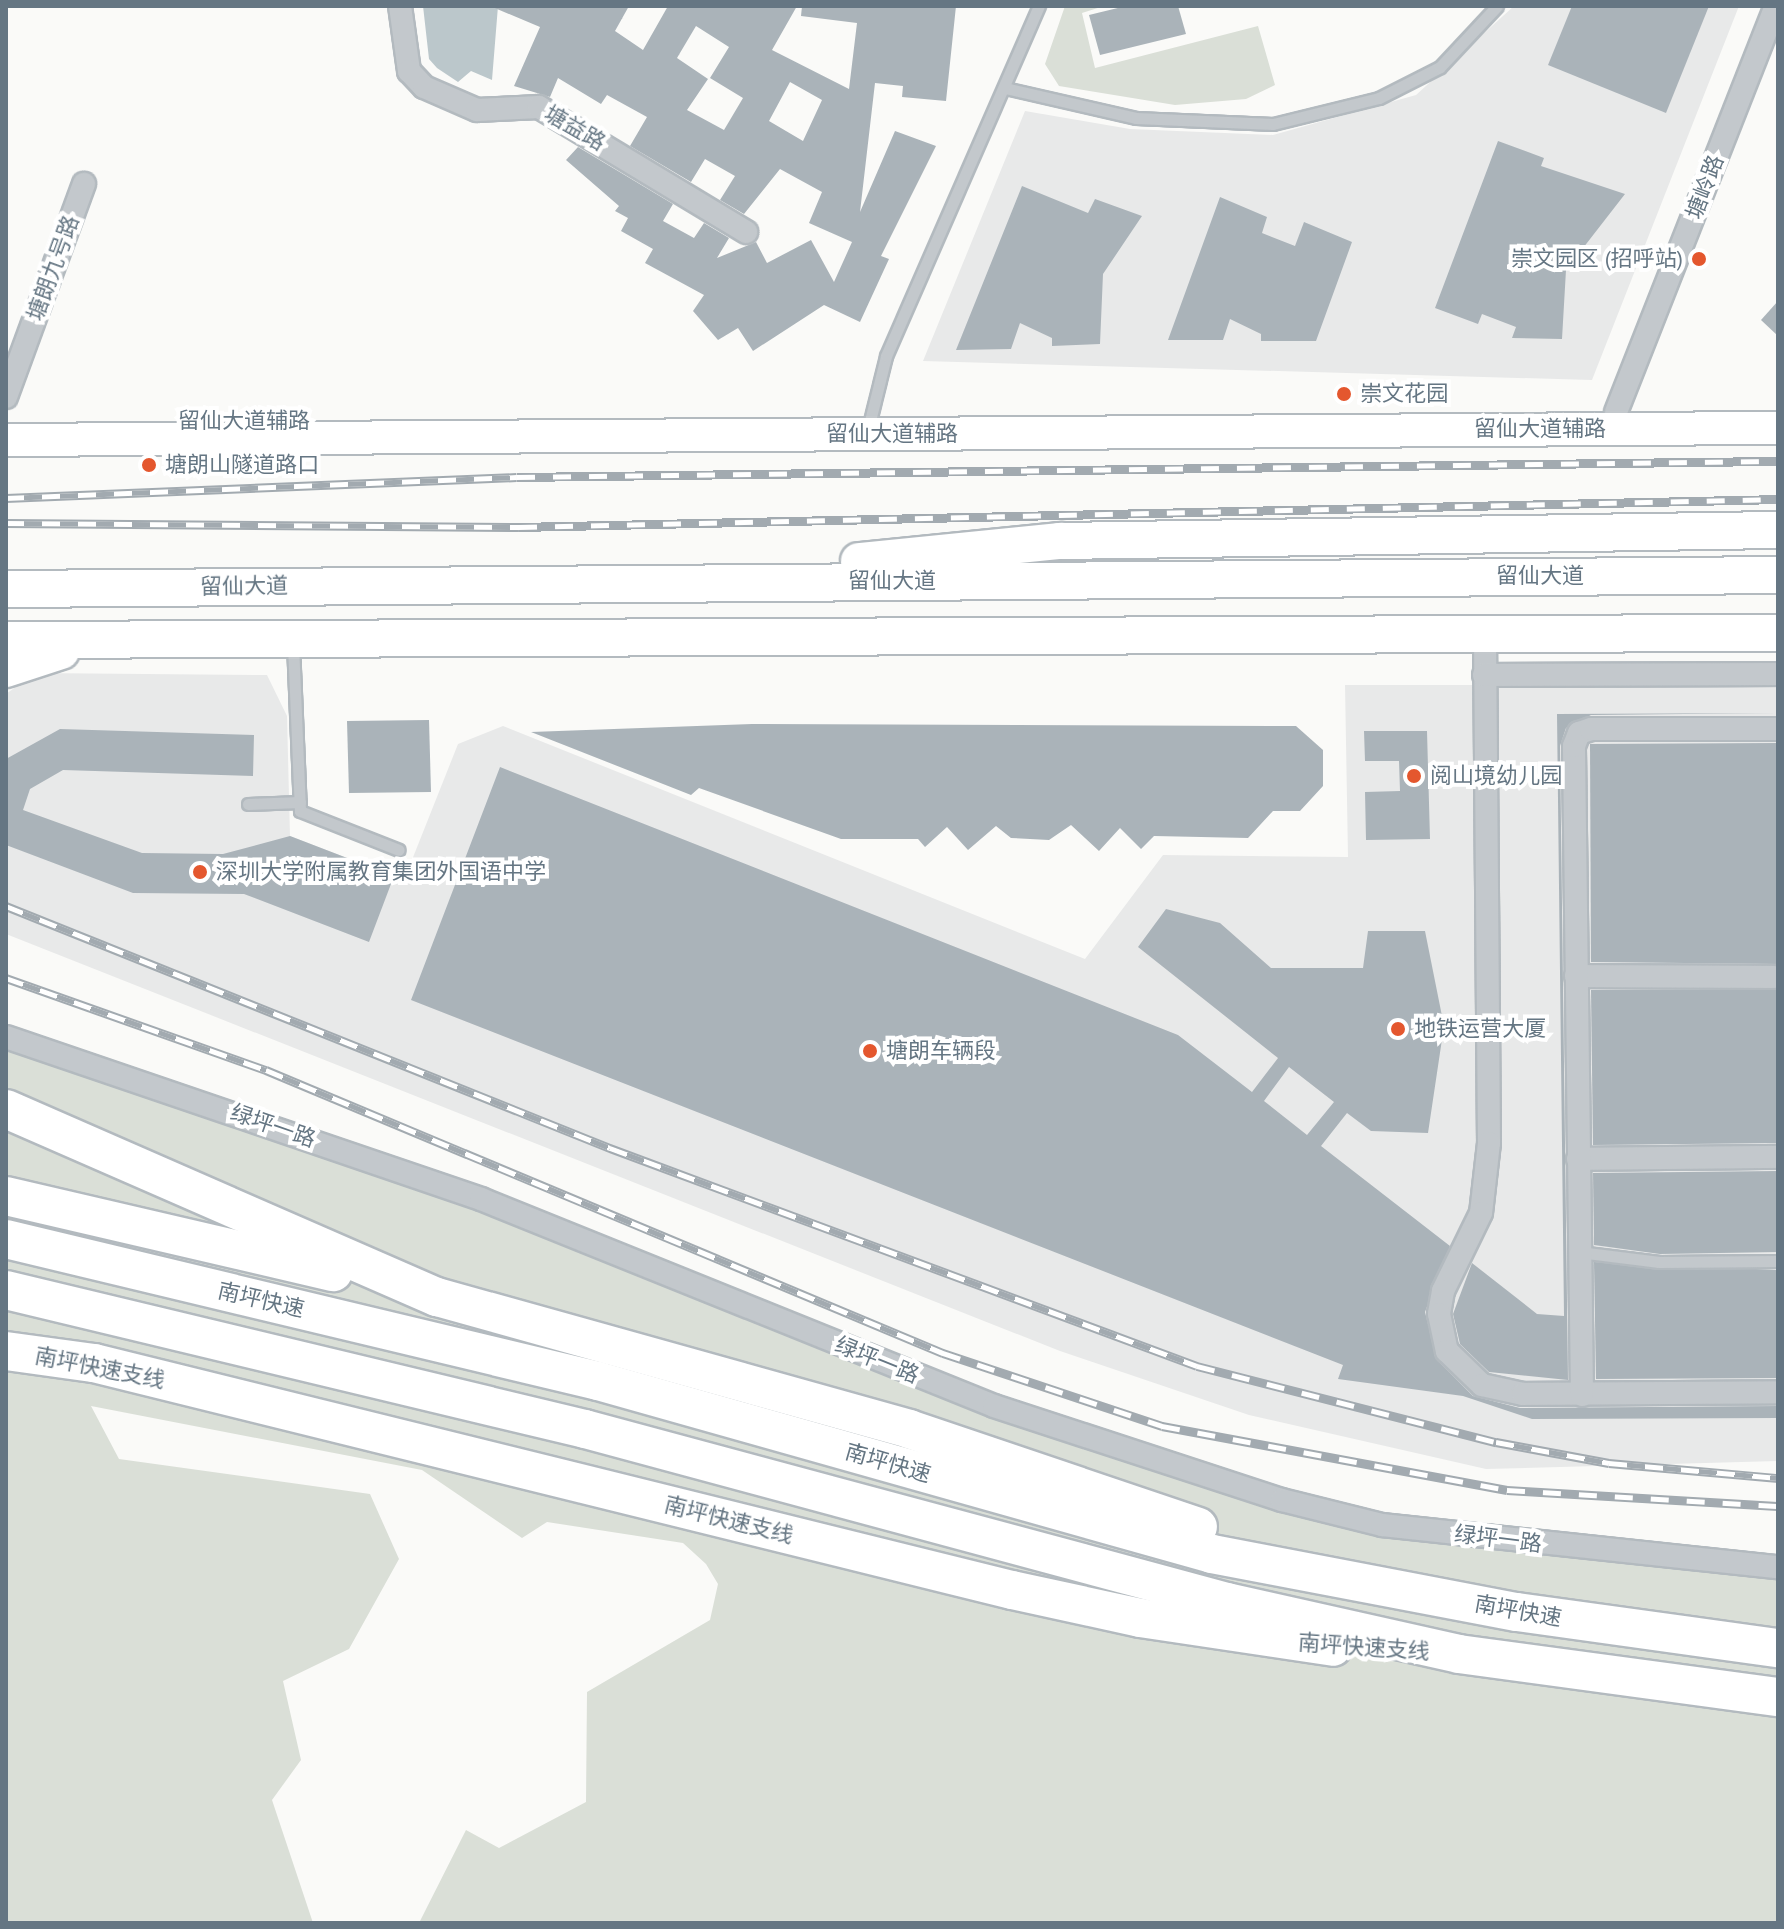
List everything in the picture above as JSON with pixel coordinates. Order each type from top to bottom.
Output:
[{"type":"highway","points":[[6,1109],[164,1181],[437,1297]]},
{"type":"highway","points":[[6,1196],[437,1297],[909,1429],[1403,1592]]},
{"type":"highway","name":"南坪快速","points":[[6,1239],[598,1381],[1138,1536],[1403,1592],[1778,1648]]},
{"type":"highway","name":"南坪快速","points":[[6,1290],[815,1490],[1227,1602],[1459,1654],[1778,1697]]},
{"type":"highway","name":"南坪快速支线","points":[[6,1351],[94,1363],[1140,1618],[1324,1646],[1459,1654]]},
{"type":"main road","name":"留仙大道辅路","points":[[6,440],[1778,411]]},
{"type":"main road","name":"留仙大道辅路","points":[[6,422],[1778,428]]},
{"type":"main road","points":[[655,582],[995,545],[1205,537],[1778,530]]},
{"type":"main road","points":[[6,561],[64,589]]},
{"type":"main road","name":"留仙大道","points":[[6,589],[1778,575]]},
{"type":"main road","points":[[6,640],[1778,633]]},
{"type":"main road","points":[[6,669],[131,640]]},
{"type":"street","name":"塘益路","points":[[400,6],[409,71],[424,87],[477,110],[539,107],[746,232]]},
{"type":"street","name":"塘岭路","points":[[1616,412],[1776,6]]},
{"type":"street","name":"塘朗九号路","points":[[6,397],[84,184]]},
{"type":"street","points":[[1485,635],[1489,1106],[1485,1192],[1439,1314],[1456,1364],[1504,1392],[1582,1395],[1778,1392]]},
{"type":"street","points":[[1484,675],[1778,674]]},
{"type":"street","points":[[1582,1395],[1576,976],[1579,733],[1778,729]]},
{"type":"street","points":[[1576,976],[1774,977]]},
{"type":"street","name":"绿坪一路","points":[[6,1037],[481,1199],[994,1406],[1282,1500],[1382,1525],[1778,1567]]},
{"type":"street","points":[[1578,1159],[1778,1157]]},
{"type":"lane","points":[[868,425],[886,356],[1039,6]]},
{"type":"lane","points":[[1005,88],[1136,118],[1273,124],[1379,98],[1440,67],[1497,6]]},
{"type":"lane","points":[[293,639],[300,811],[399,850]]},
{"type":"lane","points":[[248,804],[300,802]]},
{"type":"lane","points":[[1579,1252],[1659,1262],[1778,1261]]},
{"type":"shaded area","points":[[423,6],[498,6],[492,80],[471,71],[458,82],[437,68],[429,59]]},
{"type":"shaded area","points":[[1065,6],[1104,6],[1082,13],[1095,68],[1258,26],[1275,85],[1246,99],[1175,105],[1059,86],[1045,64]]},
{"type":"shaded area","points":[[1514,6],[1739,6],[1592,380],[923,361],[1025,111],[1130,129],[1273,135],[1416,95]]},
{"type":"shaded area","name":"塘朗车辆段","points":[[35,673],[267,675],[287,716],[290,836],[404,880],[458,744],[503,726],[1085,959],[1163,855],[1348,857],[1345,685],[1778,685],[1778,1461],[1486,1469],[1249,1415],[1060,1351],[6,934],[6,694]]},
{"type":"shaded area","points":[[6,1044],[479,1207],[990,1410],[1381,1533],[1733,1575],[1778,1573],[1778,1923],[419,1923],[466,1830],[499,1848],[586,1802],[587,1692],[710,1620],[718,1584],[706,1564],[683,1543],[547,1522],[522,1538],[422,1470],[91,1406],[119,1459],[370,1494],[399,1559],[349,1649],[283,1681],[301,1760],[272,1800],[313,1923],[6,1923]]},
{"type":"building","points":[[490,6],[629,6],[615,31],[643,50],[668,6],[797,6],[772,50],[849,89],[857,23],[801,16],[802,6],[956,6],[946,101],[902,97],[903,86],[875,83],[860,212],[895,131],[936,146],[881,256],[889,259],[860,322],[824,305],[753,351],[738,328],[718,340],[693,311],[704,295],[645,263],[653,249],[621,231],[628,218],[615,211],[619,206],[566,160],[578,147],[673,204],[663,221],[694,238],[704,223],[729,238],[717,258],[756,242],[767,263],[811,240],[834,282],[852,242],[809,223],[822,192],[780,169],[744,214],[720,200],[735,176],[705,159],[691,182],[630,146],[647,117],[607,95],[601,104],[558,78],[550,97],[514,86],[540,27]],"holes":[[[696,26],[729,47],[710,78],[743,98],[724,130],[687,110],[708,79],[677,58]],[[790,82],[822,100],[803,141],[769,121]]]},
{"type":"building","points":[[1126,6],[1178,6],[1186,34],[1100,55],[1089,15]]},
{"type":"building","points":[[1572,6],[1709,6],[1666,113],[1548,65]]},
{"type":"building","points":[[1498,141],[1544,158],[1541,166],[1625,194],[1566,270],[1562,339],[1512,338],[1516,327],[1482,314],[1478,324],[1435,308]]},
{"type":"building","points":[[1022,186],[1088,213],[1095,199],[1142,216],[1103,274],[1100,344],[1052,346],[1052,338],[1020,323],[1011,349],[956,350]]},
{"type":"building","points":[[1220,197],[1267,217],[1262,233],[1295,246],[1304,222],[1352,242],[1316,341],[1261,341],[1261,334],[1230,319],[1223,340],[1168,340]]},
{"type":"building","points":[[1778,301],[1778,336],[1761,320]]},
{"type":"building","points":[[1778,713],[1591,715],[1566,728],[1560,746],[1568,1380],[1489,1372],[1460,1344],[1453,1314],[1472,1263],[1537,1314],[1564,1316],[1557,714]]},
{"type":"building","points":[[429,720],[431,792],[349,793],[347,721]]},
{"type":"building","points":[[752,724],[1296,726],[1323,750],[1323,786],[1300,811],[1273,811],[1248,838],[1154,836],[1141,849],[1120,828],[1099,851],[1071,825],[1049,840],[1011,838],[996,826],[968,850],[947,827],[925,847],[918,839],[841,839],[699,788],[691,795],[531,732]]},
{"type":"building","points":[[60,729],[254,735],[253,776],[63,770],[30,789],[23,810],[142,853],[223,854],[290,836],[394,876],[369,942],[244,894],[133,893],[6,845],[6,759]]},
{"type":"building","name":"阅山境幼儿园","points":[[1364,731],[1427,731],[1430,839],[1366,840],[1365,792],[1400,791],[1399,761],[1365,761]]},
{"type":"building","points":[[1778,743],[1778,964],[1591,962],[1590,744]]},
{"type":"building","name":"塘朗车辆段","points":[[500,767],[1178,1035],[1252,1092],[1278,1058],[1138,947],[1166,909],[1220,923],[1271,968],[1363,968],[1368,931],[1425,931],[1444,1026],[1428,1133],[1371,1131],[1347,1113],[1321,1146],[1450,1246],[1425,1312],[1437,1360],[1473,1396],[1520,1408],[1778,1406],[1778,1418],[1532,1419],[1463,1396],[1338,1379],[1343,1365],[411,1000]],"holes":[[[1289,1067],[1334,1102],[1307,1135],[1264,1101]]]},
{"type":"building","points":[[1591,990],[1778,990],[1778,1143],[1593,1145]]},
{"type":"building","points":[[1778,1171],[1778,1252],[1660,1254],[1594,1245],[1593,1173]]},
{"type":"building","points":[[1594,1262],[1778,1270],[1778,1378],[1596,1379]]},
{"type":"railway","points":[[6,498],[517,477],[1778,461]]},
{"type":"railway","points":[[6,523],[519,527],[1778,499]]},
{"type":"railway","points":[[6,906],[610,1148],[1197,1366],[1496,1442],[1609,1463],[1778,1478]]},
{"type":"railway","points":[[6,978],[266,1070],[943,1353],[1162,1426],[1507,1490],[1778,1506]]},
{"type":"place","name":"崇文园区 (招呼站)","points":[[1699,259]]},
{"type":"place","name":"崇文花园","points":[[1344,394]]},
{"type":"place","name":"塘朗山隧道路口","points":[[149,465]]},
{"type":"place","name":"阅山境幼儿园","points":[[1414,776]]},
{"type":"place","name":"深圳大学附属教育集团外国语中学","points":[[200,872]]},
{"type":"place","name":"地铁运营大厦","points":[[1398,1029]]},
{"type":"place","name":"塘朗车辆段","points":[[870,1051]]}]
